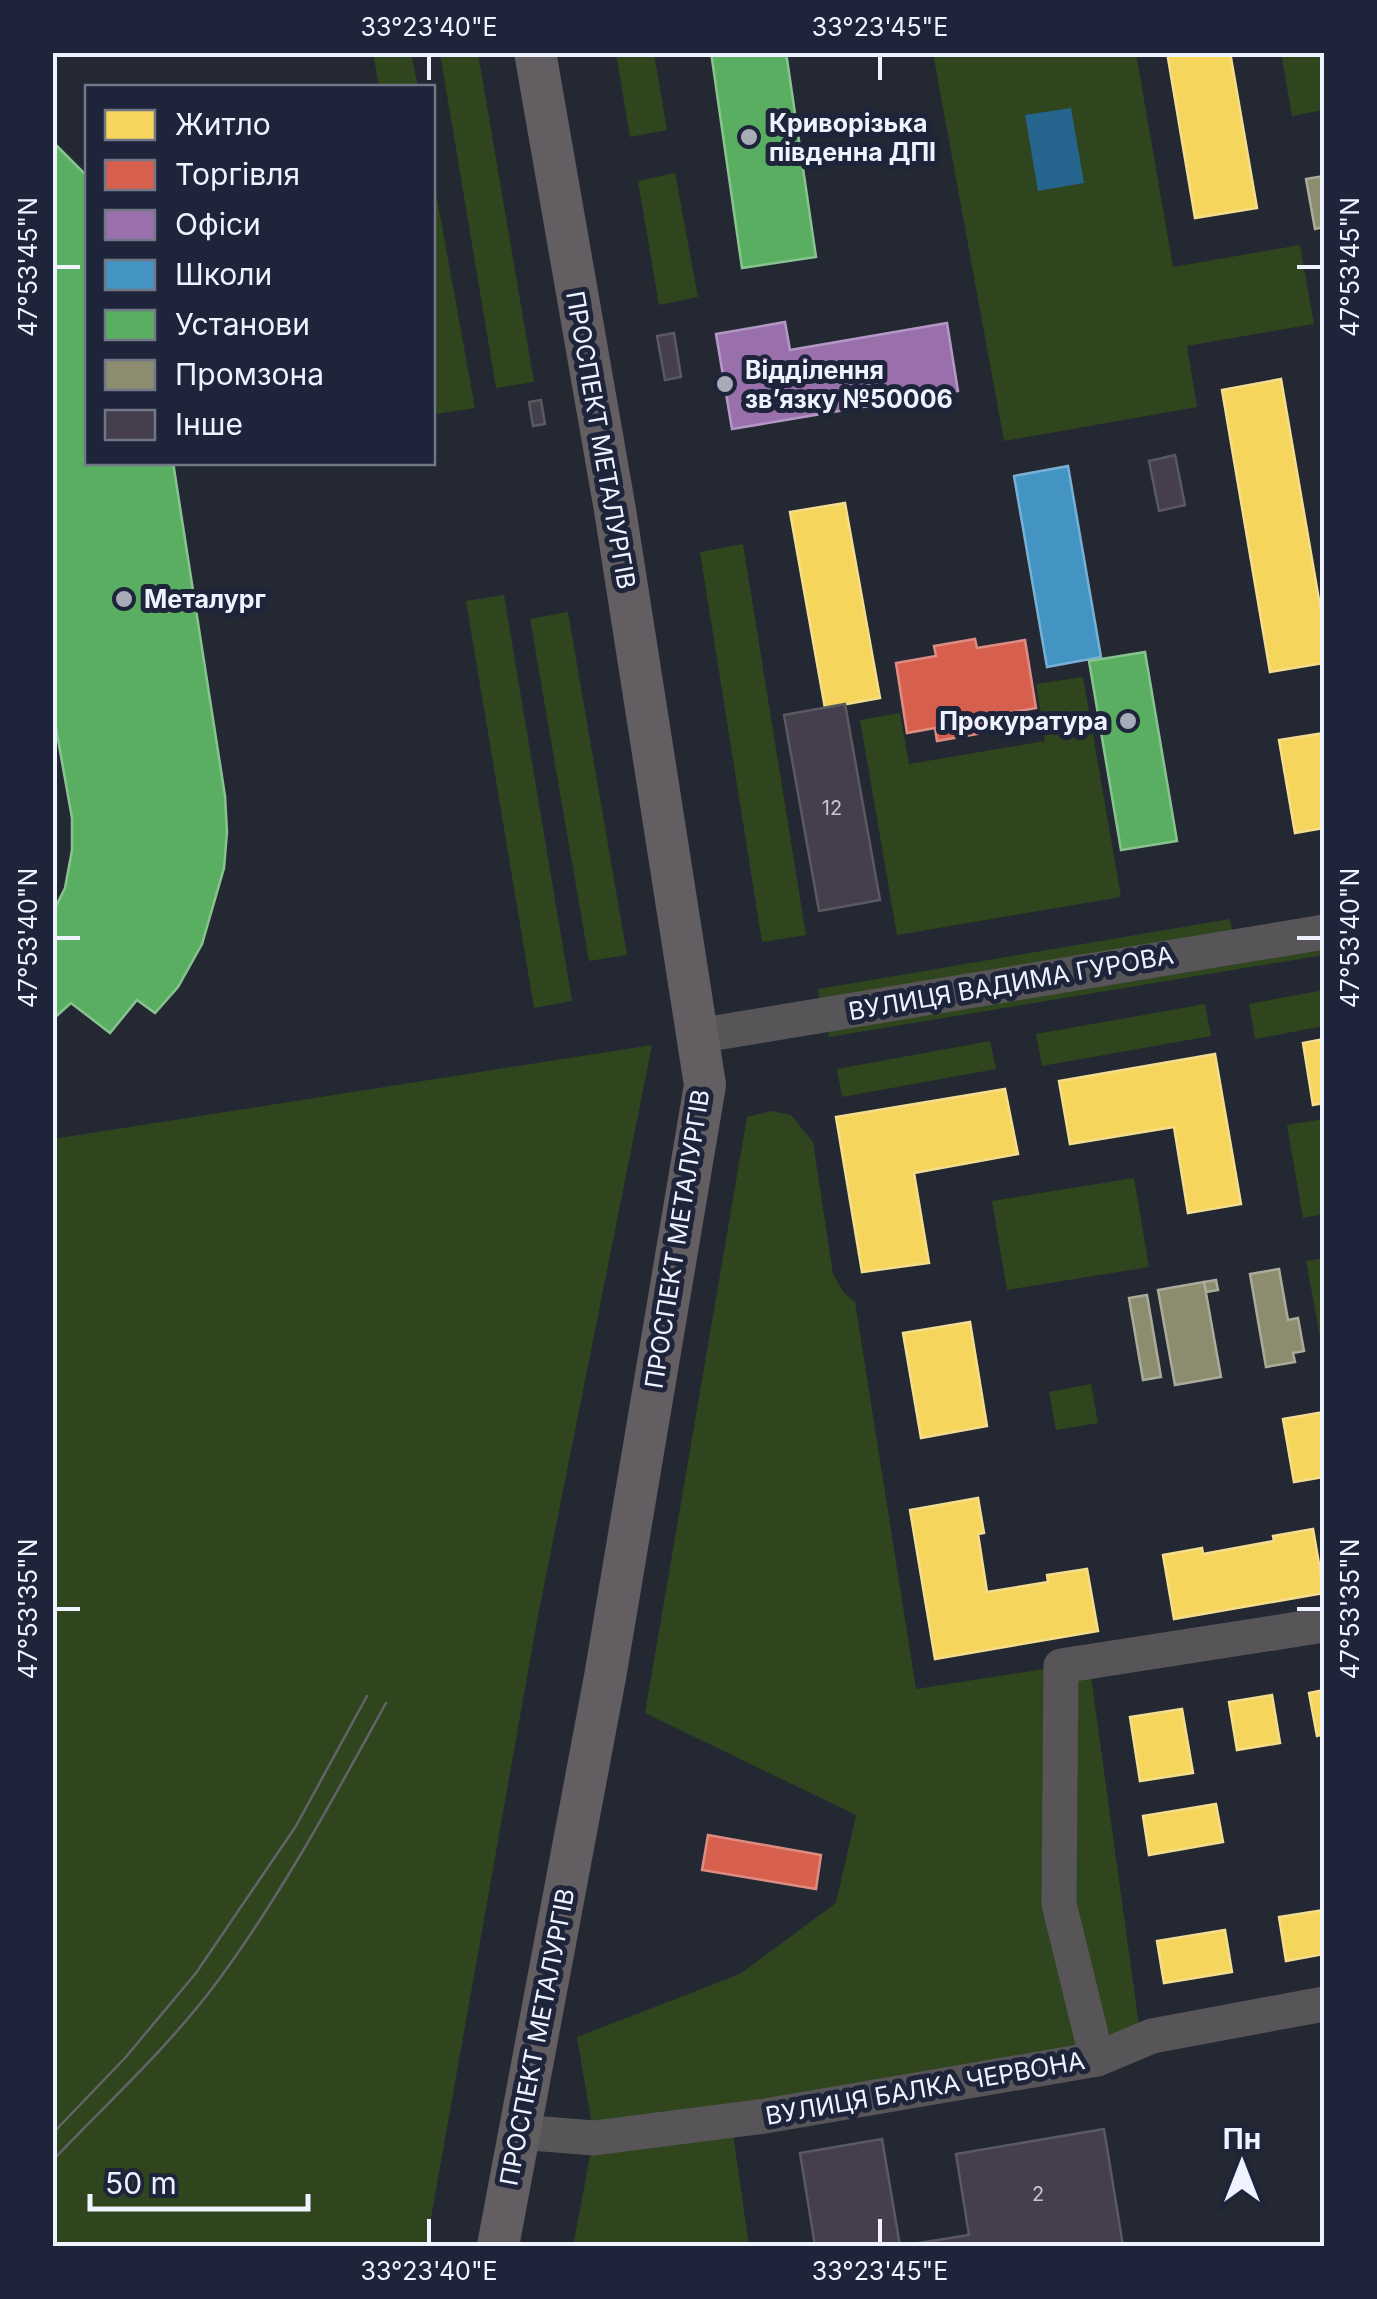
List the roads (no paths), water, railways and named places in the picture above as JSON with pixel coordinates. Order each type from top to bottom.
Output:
[{"type":"main road","name":"ПРОСПЕКТ МЕТАЛУРГІВ","points":[[498,2246],[605,1677],[705,1085],[615,510],[534,52]]},
{"type":"street","name":"ВУЛИЦЯ ВАДИМА ГУРОВА","points":[[697,1036],[1324,932]]},
{"type":"street","points":[[1096,2059],[1059,1904],[1062,1666],[1324,1624]]},
{"type":"street","name":"ВУЛИЦЯ БАЛКА ЧЕРВОНА","points":[[518,2132],[594,2138],[765,2116],[1096,2059],[1152,2036],[1324,2004]]},
{"type":"water","points":[[1071,108],[1084,183],[1038,191],[1025,115]]},
{"type":"tram line","points":[[52,2134],[125,2058],[196,1973],[296,1826],[367,1696]]},
{"type":"tram line","points":[[52,2161],[158,2052],[217,1982],[285,1880],[386,1703]]},
{"type":"place","name":"Криворізька південна ДПІ","points":[[749,137]]},
{"type":"place","name":"Відділення зв’язку №50006","points":[[725,384]]},
{"type":"place","name":"Металург","points":[[124,599]]},
{"type":"place","name":"Прокуратура","points":[[1128,721]]}]
